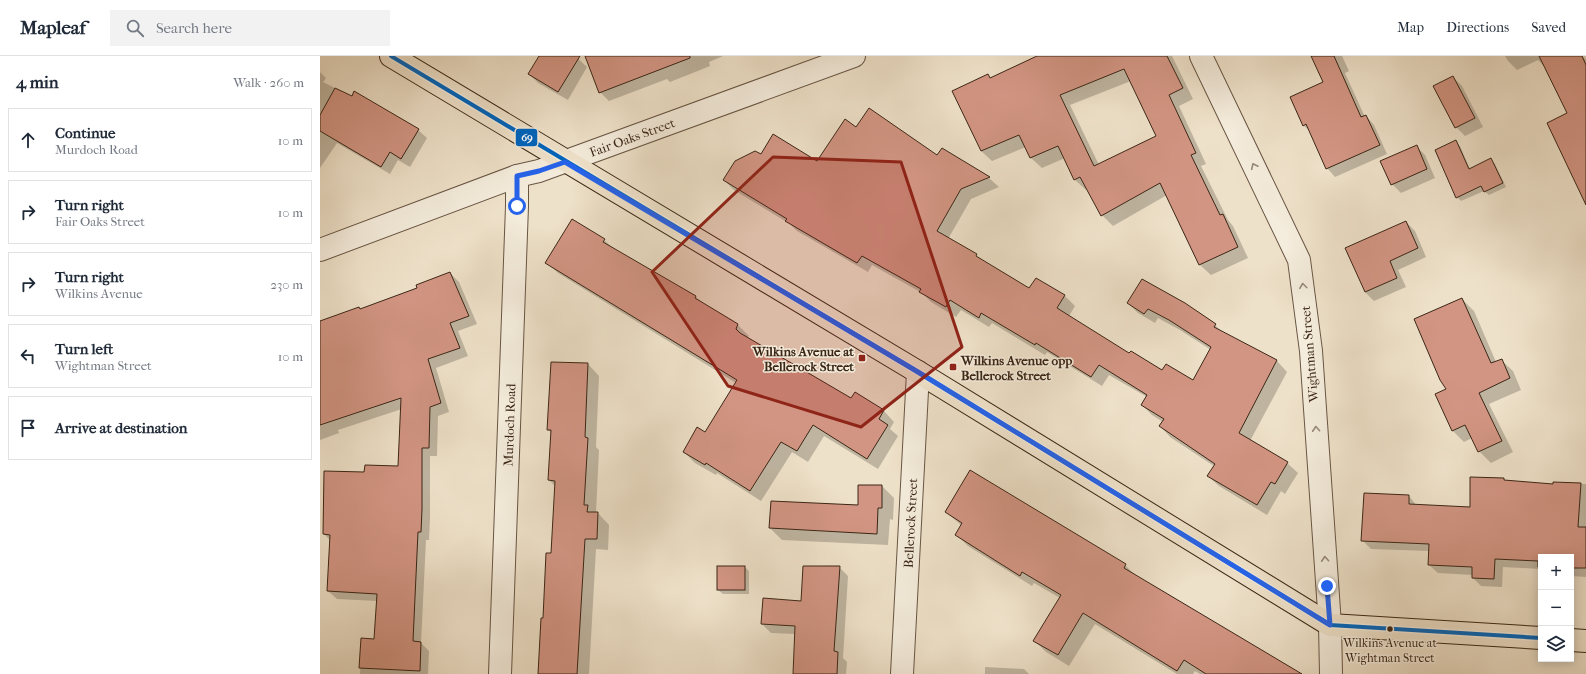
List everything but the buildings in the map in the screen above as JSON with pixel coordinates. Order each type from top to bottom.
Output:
[{"type":"main road","points":[[391,56],[565,162],[918,372],[1330,625],[1538,638]]},
{"type":"main road","points":[[1574,640],[1586,641]]},
{"type":"street","name":"Fair Oaks Street","points":[[320,250],[517,176],[539,171],[565,162],[817,62],[854,56]]},
{"type":"street","name":"Wightman Street","points":[[1202,56],[1299,260],[1311,351],[1330,625],[1331,674]]},
{"type":"street","name":"Murdoch Road","points":[[500,674],[517,176]]},
{"type":"street","name":"Bellerock Street","points":[[902,674],[918,372]]},
{"type":"highlighted area","points":[[773,157],[901,162],[962,347],[861,427],[728,386],[652,272]]},
{"type":"transit line","name":"69","points":[[391,56],[918,372],[1330,625],[1538,638]]},
{"type":"place","name":"Wilkins Avenue at Bellerock Street","points":[[862,358]]},
{"type":"place","name":"Wilkins Avenue opp Bellerock Street","points":[[953,367]]},
{"type":"place","name":"Wilkins Avenue at Wightman Street","points":[[1390,629]]},
{"type":"route","points":[[517,206],[517,176],[539,171],[565,162],[918,372],[1330,625],[1327,586]]}]
